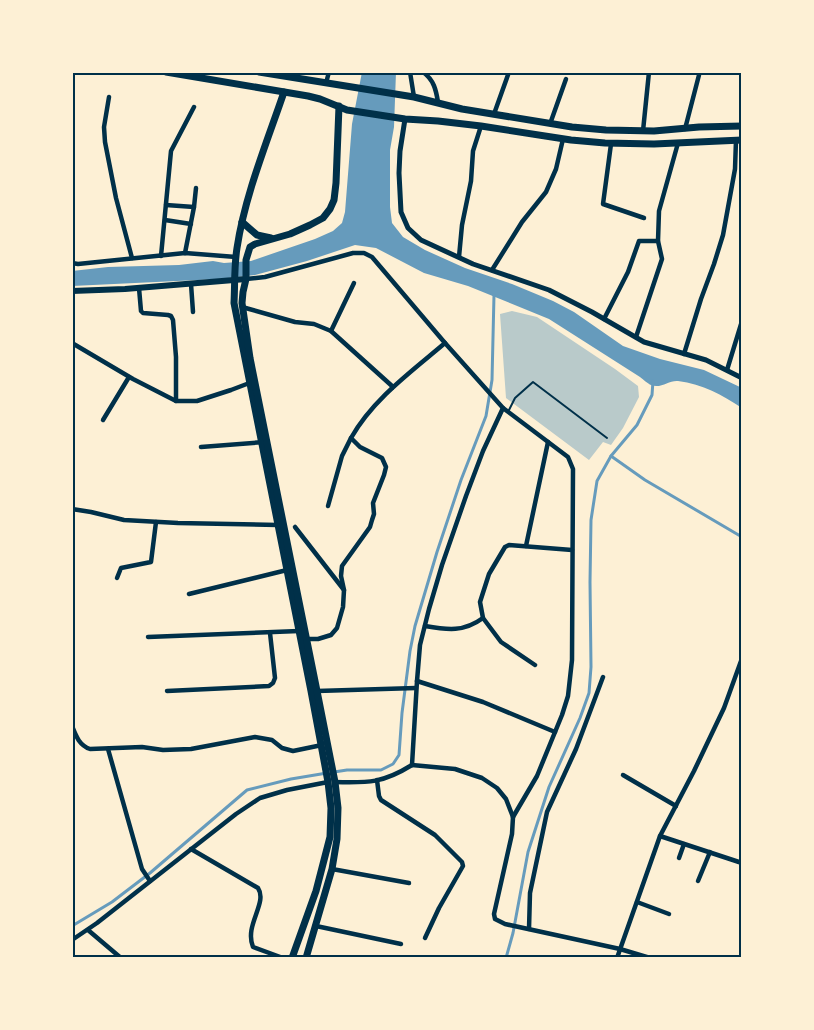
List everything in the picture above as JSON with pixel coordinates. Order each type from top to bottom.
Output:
[{"type":"main road","points":[[166,72],[314,98],[347,110],[405,119],[481,126],[563,139],[611,144],[739,140]]},
{"type":"main road","points":[[259,72],[414,97],[462,109],[572,127],[643,131],[742,126]]},
{"type":"main road","points":[[284,92],[242,222],[236,259],[234,306],[252,382],[338,808],[337,839],[332,869],[306,958]]},
{"type":"main road","points":[[252,382],[242,307],[246,260],[250,247],[290,234],[323,218],[334,200],[339,106]]},
{"type":"main road","points":[[699,127],[701,142]]},
{"type":"main road","points":[[242,222],[257,235],[276,238]]},
{"type":"main road","points":[[72,291],[139,288],[246,278]]},
{"type":"main road","points":[[292,958],[316,891],[330,837],[331,781]]},
{"type":"street","points":[[326,83],[329,72]]},
{"type":"street","points":[[410,72],[414,97]]},
{"type":"street","points":[[423,72],[430,77],[438,102]]},
{"type":"street","points":[[494,114],[509,72]]},
{"type":"street","points":[[643,131],[649,72]]},
{"type":"street","points":[[685,129],[699,75]]},
{"type":"street","points":[[550,124],[566,79]]},
{"type":"street","points":[[108,97],[104,127],[105,142],[122,223],[132,258]]},
{"type":"street","points":[[161,256],[171,151],[194,107]]},
{"type":"street","points":[[405,119],[399,162],[401,212],[408,228],[421,240],[473,264],[549,290],[644,342],[706,360],[742,378]]},
{"type":"street","points":[[459,257],[462,225],[471,181],[473,151],[481,126]]},
{"type":"street","points":[[492,270],[522,222],[546,192],[556,170],[563,139]]},
{"type":"street","points":[[684,354],[723,235],[739,140]]},
{"type":"street","points":[[636,338],[662,259],[658,242],[659,211],[678,143]]},
{"type":"street","points":[[611,144],[603,204],[644,218]]},
{"type":"street","points":[[185,253],[196,188]]},
{"type":"street","points":[[166,204],[194,207]]},
{"type":"street","points":[[165,220],[190,224]]},
{"type":"street","points":[[604,319],[628,272],[639,241],[658,242]]},
{"type":"street","points":[[246,278],[265,277],[353,252],[364,253],[372,257],[505,410],[568,457],[573,469],[572,660],[568,696],[537,776],[513,817]]},
{"type":"street","points":[[72,263],[185,253],[236,259]]},
{"type":"street","points":[[330,331],[354,283]]},
{"type":"street","points":[[191,284],[193,312]]},
{"type":"street","points":[[139,288],[143,313],[168,315],[173,320],[176,401]]},
{"type":"street","points":[[234,306],[295,322],[314,324],[330,331],[392,388]]},
{"type":"street","points":[[727,370],[742,321]]},
{"type":"street","points":[[72,343],[129,377],[176,401],[197,401],[252,382]]},
{"type":"street","points":[[328,506],[342,456],[364,419],[392,388],[445,343]]},
{"type":"street","points":[[103,420],[129,377]]},
{"type":"street","points":[[412,765],[414,688],[417,681],[420,645],[442,566],[466,496],[483,451],[505,410]]},
{"type":"street","points":[[303,640],[331,635],[337,628],[343,607],[342,566],[370,526],[374,514],[373,502],[384,476],[386,467],[382,458],[360,447],[351,438]]},
{"type":"street","points":[[201,447],[264,442]]},
{"type":"street","points":[[526,546],[548,442]]},
{"type":"street","points":[[72,509],[124,520],[280,525]]},
{"type":"street","points":[[117,578],[121,568],[152,562],[156,522]]},
{"type":"street","points":[[295,527],[344,591]]},
{"type":"street","points":[[535,665],[501,642],[483,618],[480,602],[489,574],[505,547],[509,545],[572,550]]},
{"type":"street","points":[[189,594],[289,569]]},
{"type":"street","points":[[425,626],[449,630],[473,626],[483,618]]},
{"type":"street","points":[[148,637],[301,631]]},
{"type":"street","points":[[167,691],[269,686],[275,678],[270,633]]},
{"type":"street","points":[[617,958],[660,836],[724,708],[741,661]]},
{"type":"street","points":[[529,930],[530,893],[547,812],[576,749],[603,677]]},
{"type":"street","points":[[417,681],[483,702],[555,732]]},
{"type":"street","points":[[314,691],[414,688]]},
{"type":"street","points":[[72,726],[83,747],[90,749],[142,747],[164,750],[191,749],[255,737],[272,740],[282,748],[293,751],[324,745]]},
{"type":"street","points":[[108,749],[143,870],[150,881]]},
{"type":"street","points":[[72,940],[260,798],[331,781],[365,783],[390,778],[412,765],[455,769],[482,778],[497,788],[506,799],[513,817],[512,834],[494,914],[495,919],[505,924],[620,949],[650,958]]},
{"type":"street","points":[[623,775],[676,806]]},
{"type":"street","points":[[378,780],[381,800],[435,836],[462,862],[424,938]]},
{"type":"street","points":[[660,836],[742,862]]},
{"type":"street","points":[[679,858],[684,844]]},
{"type":"street","points":[[191,849],[258,888],[261,898],[252,924],[251,943],[253,947],[284,958]]},
{"type":"street","points":[[698,881],[710,852]]},
{"type":"street","points":[[332,869],[409,883]]},
{"type":"street","points":[[637,902],[669,914]]},
{"type":"street","points":[[316,926],[401,944]]},
{"type":"street","points":[[88,930],[122,958]]},
{"type":"lane","points":[[505,410],[533,382],[607,438]]},
{"type":"shaded area","points":[[512,311],[537,317],[638,386],[639,397],[623,428],[611,445],[603,442],[589,460],[506,398],[500,314]]},
{"type":"water","points":[[362,72],[396,72],[394,127],[390,150],[390,207],[392,223],[403,237],[465,268],[553,301],[574,312],[623,346],[660,359],[704,370],[742,388],[742,408],[704,387],[678,381],[658,386],[651,385],[549,319],[468,286],[424,273],[376,248],[355,245],[255,275],[219,279],[72,286],[72,271],[213,261],[224,263],[251,261],[333,231],[342,223],[345,212],[352,124]]},
{"type":"waterway","points":[[334,772],[381,770],[393,764],[399,755],[402,713],[415,626],[461,480],[486,416],[492,380],[494,295]]},
{"type":"waterway","points":[[506,958],[528,852],[549,787],[589,693],[591,520],[597,481],[611,456],[637,425],[652,395],[653,381]]},
{"type":"waterway","points":[[611,456],[645,480],[742,537]]},
{"type":"waterway","points":[[72,926],[112,902],[150,873],[247,790],[327,773]]}]
